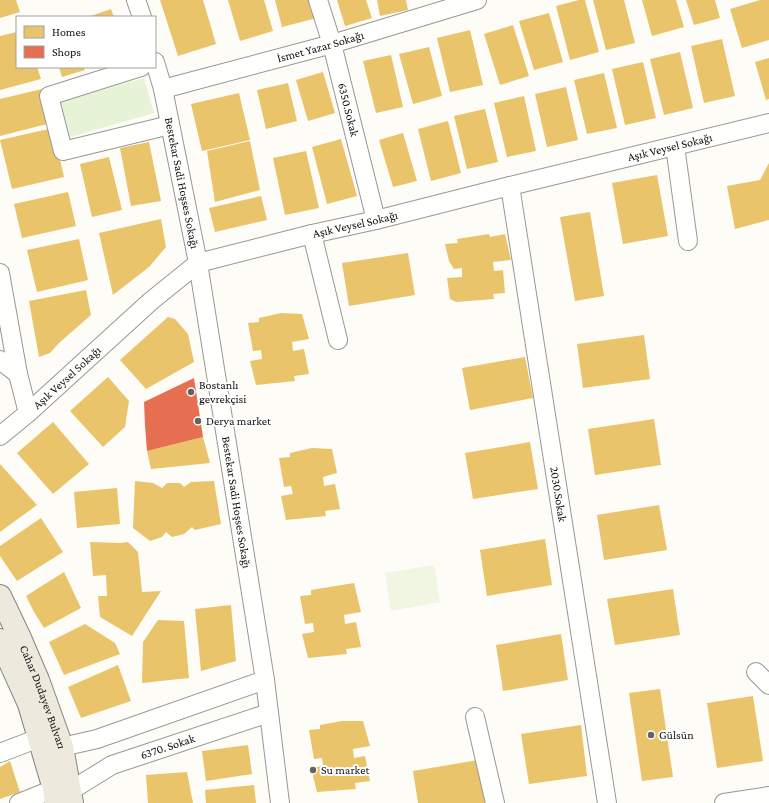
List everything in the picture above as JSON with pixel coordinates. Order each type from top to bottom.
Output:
[{"type":"main road","name":"Cahar Dudayev Bulvarı","points":[[0,596],[38,680],[62,747],[63,796]]},
{"type":"main road","name":"Cahar Dudayev Bulvarı","points":[[0,640],[29,704],[39,738],[63,796]]},
{"type":"street","points":[[136,0],[142,16]]},
{"type":"street","name":"6350.Sokak","points":[[318,0],[332,44],[376,220]]},
{"type":"street","name":"İsmet Yazar Sokağı","points":[[163,89],[332,44],[477,0]]},
{"type":"street","name":"Bestekar Sadi Hoşses Sokağı","points":[[156,65],[163,89],[198,263],[265,680],[280,803]]},
{"type":"street","points":[[138,68],[49,96],[63,151],[170,125]]},
{"type":"street","name":"Aşık Veysel Sokağı","points":[[0,436],[28,413],[150,301],[198,263],[769,123]]},
{"type":"street","points":[[675,146],[688,241]]},
{"type":"street","name":"2030.Sokak","points":[[510,186],[607,803]]},
{"type":"street","points":[[312,234],[338,340]]},
{"type":"street","points":[[0,273],[18,374],[28,413]]},
{"type":"street","points":[[0,360],[18,374]]},
{"type":"street","points":[[62,747],[97,739],[265,680]]},
{"type":"street","name":"6370. Sokak","points":[[19,803],[63,796],[112,765],[269,713]]},
{"type":"street","points":[[475,717],[495,803]]},
{"type":"street","points":[[0,753],[39,738]]},
{"type":"street","points":[[724,803],[769,796]]},
{"type":"green space","points":[[144,78],[154,113],[67,138],[57,103]]},
{"type":"green space","points":[[434,565],[440,602],[391,611],[385,573]]},
{"type":"building: Homes","points":[[0,0],[16,0],[20,12],[0,18]]},
{"type":"building: Homes","points":[[160,0],[203,0],[216,44],[178,56]]},
{"type":"building: Homes","points":[[228,0],[264,0],[273,31],[240,41]]},
{"type":"building: Homes","points":[[275,0],[312,0],[317,18],[282,27]]},
{"type":"building: Homes","points":[[337,0],[366,0],[372,18],[345,26]]},
{"type":"building: Homes","points":[[377,0],[406,0],[408,10],[380,16]]},
{"type":"building: Homes","points":[[579,0],[585,0],[599,52],[570,60],[556,6]]},
{"type":"building: Homes","points":[[593,0],[624,0],[635,43],[606,50]]},
{"type":"building: Homes","points":[[642,0],[676,0],[684,27],[652,36]]},
{"type":"building: Homes","points":[[686,0],[715,0],[720,18],[694,25]]},
{"type":"building: Homes","points":[[760,0],[769,0],[769,40],[742,48],[730,9]]},
{"type":"building: Homes","points":[[111,9],[114,16],[91,16]]},
{"type":"building: Homes","points":[[549,13],[563,62],[534,70],[519,21]]},
{"type":"building: Homes","points":[[513,25],[529,76],[500,85],[484,34]]},
{"type":"building: Homes","points":[[470,30],[483,85],[450,92],[437,38]]},
{"type":"building: Homes","points":[[16,32],[16,68],[37,68],[41,79],[0,90],[0,36]]},
{"type":"building: Homes","points":[[722,39],[735,96],[704,103],[691,46]]},
{"type":"building: Homes","points":[[429,47],[442,96],[413,104],[399,54]]},
{"type":"building: Homes","points":[[680,52],[693,108],[664,115],[650,59]]},
{"type":"building: Homes","points":[[391,55],[403,107],[376,113],[363,61]]},
{"type":"building: Homes","points":[[769,58],[769,99],[766,100],[755,62]]},
{"type":"building: Homes","points":[[643,62],[656,118],[625,125],[612,69]]},
{"type":"building: Homes","points":[[59,68],[84,68],[85,70],[62,77]]},
{"type":"building: Homes","points":[[323,72],[335,113],[308,121],[296,80]]},
{"type":"building: Homes","points":[[604,73],[617,128],[587,134],[574,80]]},
{"type":"building: Homes","points":[[288,83],[297,121],[266,129],[257,90]]},
{"type":"building: Homes","points":[[566,87],[578,140],[547,147],[535,94]]},
{"type":"building: Homes","points":[[42,89],[51,123],[0,136],[0,99]]},
{"type":"building: Homes","points":[[239,93],[250,140],[202,151],[191,104]]},
{"type":"building: Homes","points":[[524,96],[536,151],[507,157],[494,103]]},
{"type":"building: Homes","points":[[485,109],[498,162],[467,169],[454,116]]},
{"type":"building: Homes","points":[[448,121],[461,173],[431,181],[418,129]]},
{"type":"building: Homes","points":[[53,128],[64,177],[12,189],[0,140]]},
{"type":"building: Homes","points":[[403,133],[417,181],[393,187],[379,140]]},
{"type":"building: Homes","points":[[341,139],[357,196],[327,204],[312,147]]},
{"type":"building: Homes","points":[[250,141],[260,190],[215,202],[207,151]]},
{"type":"building: Homes","points":[[149,142],[161,201],[131,206],[120,148]]},
{"type":"building: Homes","points":[[306,151],[319,208],[285,215],[273,158]]},
{"type":"building: Homes","points":[[109,157],[122,210],[92,217],[80,164]]},
{"type":"building: Homes","points":[[769,163],[769,220],[735,229],[727,186],[760,180]]},
{"type":"building: Homes","points":[[657,175],[668,236],[623,244],[612,183]]},
{"type":"building: Homes","points":[[68,192],[76,226],[22,238],[14,204]]},
{"type":"building: Homes","points":[[261,196],[267,220],[215,232],[209,208]]},
{"type":"building: Homes","points":[[590,212],[604,296],[575,301],[560,217]]},
{"type":"building: Homes","points":[[161,219],[166,247],[149,267],[113,295],[99,233]]},
{"type":"building: Homes","points":[[489,234],[490,237],[505,234],[511,260],[493,262],[494,271],[503,270],[505,293],[493,294],[494,299],[456,302],[450,299],[447,278],[462,277],[462,268],[454,269],[449,261],[445,244],[458,243],[457,239]]},
{"type":"building: Homes","points":[[79,239],[88,280],[37,292],[27,250]]},
{"type":"building: Homes","points":[[408,253],[415,295],[349,306],[342,263]]},
{"type":"building: Homes","points":[[86,290],[91,315],[59,343],[50,353],[39,357],[29,301]]},
{"type":"building: Homes","points":[[281,313],[302,314],[309,339],[292,342],[293,351],[304,349],[309,374],[294,376],[295,381],[256,385],[250,361],[262,359],[261,350],[253,351],[248,323],[259,322],[259,318]]},
{"type":"building: Homes","points":[[168,317],[175,319],[188,334],[194,362],[146,389],[120,360]]},
{"type":"building: Homes","points":[[644,335],[650,379],[583,388],[577,344]]},
{"type":"building: Homes","points":[[525,357],[533,398],[470,410],[462,368]]},
{"type":"building: Homes","points":[[108,377],[129,401],[125,427],[103,447],[70,411]]},
{"type":"building: Homes","points":[[654,419],[661,465],[595,475],[588,429]]},
{"type":"building: Homes","points":[[53,422],[89,464],[53,494],[17,453]]},
{"type":"building: Homes","points":[[203,437],[210,463],[151,469],[147,451]]},
{"type":"building: Homes","points":[[530,442],[538,489],[473,499],[465,453]]},
{"type":"building: Homes","points":[[312,448],[332,449],[337,473],[323,477],[324,486],[335,484],[340,509],[325,511],[326,516],[286,520],[281,496],[293,494],[291,486],[284,487],[279,458],[290,457],[290,453]]},
{"type":"building: Homes","points":[[0,464],[37,505],[0,532]]},
{"type":"building: Homes","points":[[135,481],[153,483],[162,488],[167,483],[180,483],[184,487],[191,482],[214,481],[221,524],[195,530],[192,527],[184,534],[172,537],[166,532],[162,537],[150,541],[133,528]]},
{"type":"building: Homes","points":[[117,488],[120,524],[77,528],[74,492]]},
{"type":"building: Homes","points":[[659,505],[667,550],[604,560],[597,515]]},
{"type":"building: Homes","points":[[41,518],[63,552],[17,581],[0,556],[0,546]]},
{"type":"building: Homes","points":[[545,539],[552,585],[487,596],[480,550]]},
{"type":"building: Homes","points":[[90,542],[128,542],[138,552],[142,592],[161,591],[132,636],[100,617],[98,596],[107,596],[106,575],[93,576]]},
{"type":"building: Homes","points":[[64,572],[81,608],[44,628],[26,596]]},
{"type":"building: Homes","points":[[354,583],[361,612],[344,615],[345,624],[356,622],[361,647],[346,649],[347,654],[308,658],[302,634],[314,632],[313,623],[305,624],[300,596],[311,595],[311,590]]},
{"type":"building: Homes","points":[[673,589],[680,635],[615,645],[607,599]]},
{"type":"building: Homes","points":[[231,605],[236,661],[201,671],[195,609]]},
{"type":"building: Homes","points":[[158,620],[184,621],[189,678],[142,683],[143,642]]},
{"type":"building: Homes","points":[[85,624],[115,643],[120,654],[64,675],[49,642]]},
{"type":"building: Homes","points":[[561,634],[568,680],[503,691],[496,645]]},
{"type":"building: Homes","points":[[118,665],[131,701],[81,718],[68,687]]},
{"type":"building: Homes","name":"Gülsün","points":[[660,689],[673,777],[642,781],[629,693]]},
{"type":"building: Homes","points":[[753,696],[763,761],[717,768],[707,703]]},
{"type":"building: Homes","points":[[342,721],[363,721],[370,746],[353,749],[354,758],[365,756],[370,781],[355,783],[356,789],[317,792],[311,768],[323,766],[322,758],[314,759],[309,730],[320,729],[320,725]]},
{"type":"building: Homes","points":[[581,725],[587,776],[529,784],[521,734]]},
{"type":"building: Homes","points":[[248,745],[252,774],[206,781],[202,751]]},
{"type":"building: Homes","points":[[478,760],[485,803],[418,803],[413,771]]},
{"type":"building: Homes","points":[[10,761],[20,792],[0,799],[0,767]]},
{"type":"building: Homes","points":[[187,772],[193,803],[148,803],[146,775]]},
{"type":"building: Homes","points":[[254,785],[256,803],[206,803],[205,790]]},
{"type":"building: Shops","points":[[194,378],[203,437],[147,451],[144,402]]},
{"type":"place","name":"Bostanlı gevrekçisi","points":[[191,392]]},
{"type":"place","name":"Derya market","points":[[198,421]]},
{"type":"place","name":"Gülsün","points":[[651,735]]},
{"type":"place","name":"Su market","points":[[313,770]]}]
